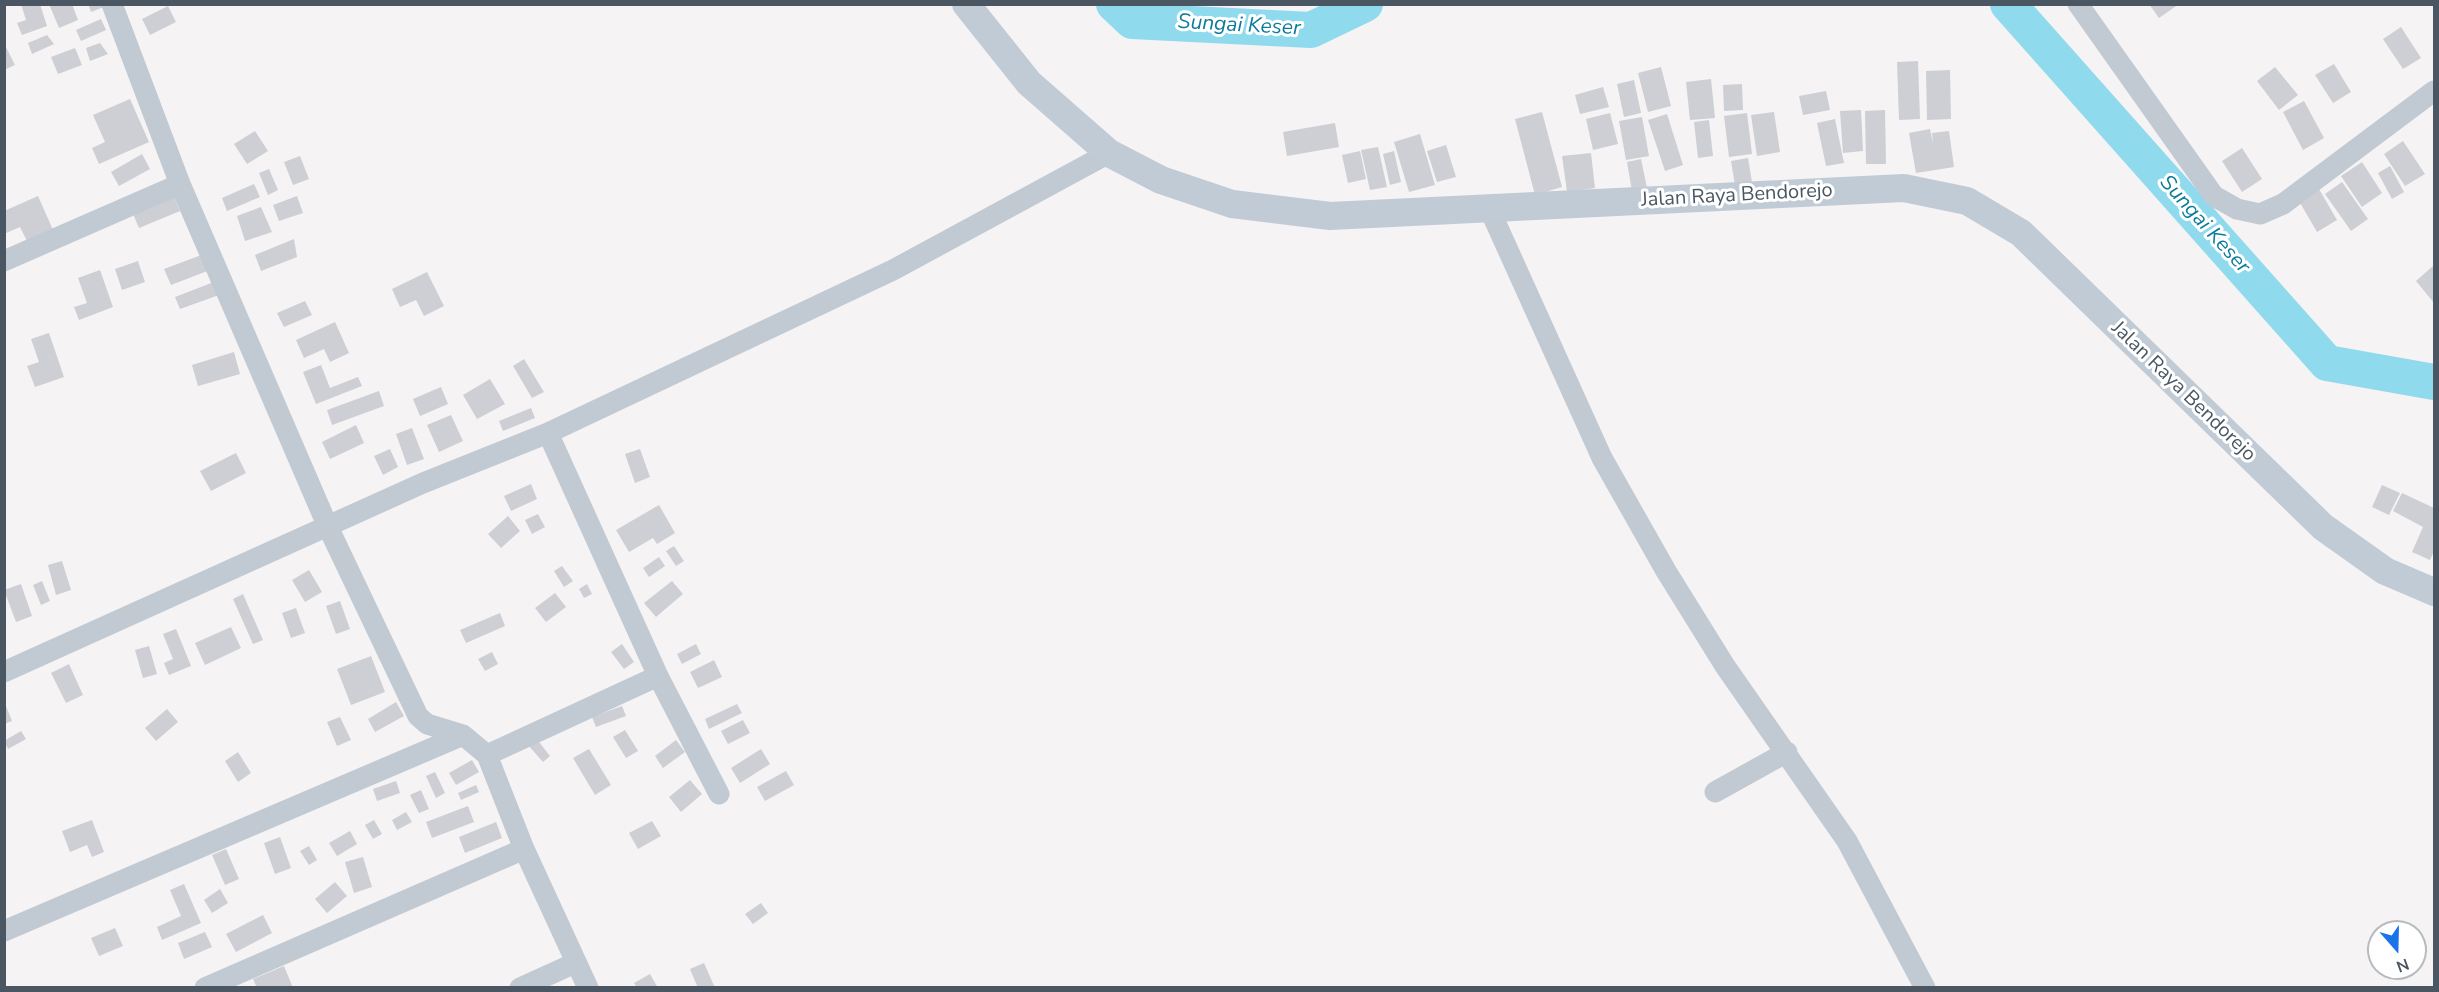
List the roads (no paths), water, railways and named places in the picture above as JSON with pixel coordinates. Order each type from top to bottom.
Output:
[{"type":"main road","name":"Jalan Raya Bendorejo","points":[[966,4],[1029,82],[1109,153],[1161,180],[1232,204],[1330,216],[1904,188],[1967,201],[2021,233],[2323,527],[2385,571],[2434,592]]},
{"type":"street","points":[[112,4],[180,184],[328,527],[418,716],[427,724],[463,735],[488,756],[524,849],[588,987]]},
{"type":"street","points":[[2078,4],[2214,196],[2237,209],[2260,214],[2283,204],[2434,91]]},
{"type":"street","points":[[4,672],[423,483],[548,434],[893,270],[1109,153]]},
{"type":"street","points":[[4,261],[180,184]]},
{"type":"street","points":[[1489,208],[1602,458],[1666,571],[1725,666],[1847,841],[1925,987]]},
{"type":"street","points":[[548,434],[658,676],[719,794]]},
{"type":"street","points":[[488,756],[658,676]]},
{"type":"street","points":[[4,931],[463,735]]},
{"type":"street","points":[[1715,792],[1787,752]]},
{"type":"street","points":[[205,987],[524,849]]},
{"type":"street","points":[[520,987],[575,963]]},
{"type":"waterway","name":"Sungai Keser","points":[[1114,4],[1132,21],[1311,30],[1365,4]]},
{"type":"waterway","name":"Sungai Keser","points":[[2008,4],[2327,363],[2434,382]]}]
